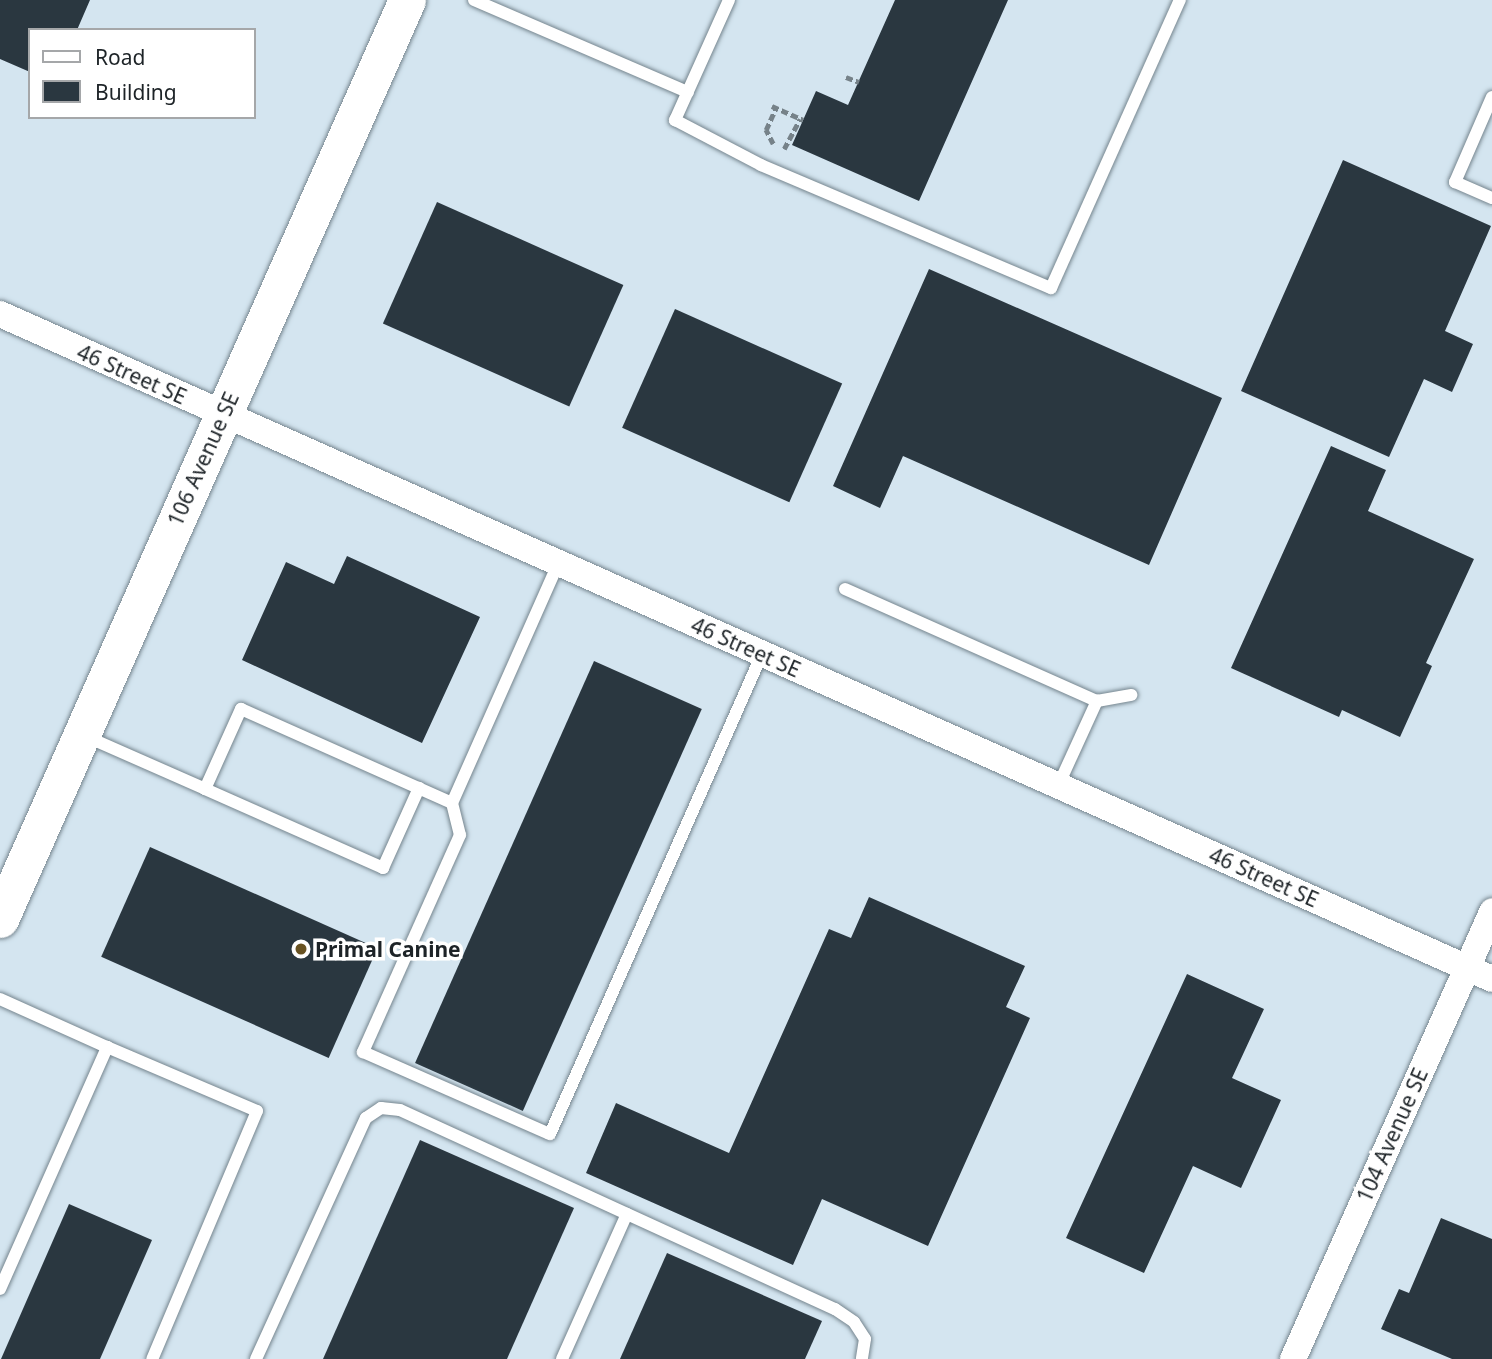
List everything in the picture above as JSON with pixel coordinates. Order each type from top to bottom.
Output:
[{"type":"street","name":"106 Avenue SE","points":[[0,919],[407,0]]},
{"type":"street","name":"46 Street SE","points":[[0,314],[1492,979]]},
{"type":"street","name":"104 Avenue SE","points":[[1293,1359],[1492,911]]},
{"type":"lane","points":[[474,0],[688,92]]},
{"type":"lane","points":[[729,0],[676,120],[761,164],[1051,288],[1180,0]]},
{"type":"lane","points":[[1492,97],[1455,182],[1492,198]]},
{"type":"lane","points":[[558,564],[452,803],[460,835],[363,1052],[550,1134],[762,654]]},
{"type":"lane","points":[[845,589],[1097,701],[1131,695]]},
{"type":"lane","points":[[1058,786],[1097,701]]},
{"type":"lane","points":[[205,789],[241,709],[452,803]]},
{"type":"lane","points":[[81,734],[383,868],[419,788]]},
{"type":"lane","points":[[0,999],[257,1111],[152,1359]]},
{"type":"lane","points":[[0,1289],[107,1047]]},
{"type":"lane","points":[[256,1359],[366,1118],[381,1108],[400,1110],[835,1309],[854,1322],[865,1339],[862,1359]]},
{"type":"lane","points":[[562,1359],[627,1214]]},
{"type":"path","points":[[846,76],[859,82]]},
{"type":"path","points":[[774,107],[801,119],[786,150],[771,143],[766,130],[774,107]]},
{"type":"building","points":[[0,0],[90,0],[78,28],[28,28],[28,71],[0,59]]},
{"type":"building","points":[[895,0],[1008,0],[919,201],[792,145],[816,91],[848,105]]},
{"type":"building","points":[[1343,160],[1491,226],[1445,331],[1473,344],[1452,392],[1424,379],[1389,457],[1241,391]]},
{"type":"building","points":[[437,202],[623,285],[569,406],[383,324]]},
{"type":"building","points":[[929,269],[1222,398],[1149,565],[903,456],[880,508],[833,486]]},
{"type":"building","points":[[675,309],[842,383],[789,502],[622,428]]},
{"type":"building","points":[[1331,446],[1386,470],[1368,511],[1474,559],[1426,663],[1432,666],[1400,737],[1342,710],[1339,717],[1231,668]]},
{"type":"building","points":[[347,556],[480,617],[422,743],[242,660],[286,562],[334,584]]},
{"type":"building","points":[[594,661],[702,709],[523,1111],[415,1063]]},
{"type":"building","points":[[150,847],[377,948],[329,1058],[101,957]]},
{"type":"building","points":[[869,897],[1025,966],[1006,1007],[1030,1018],[928,1246],[822,1199],[793,1265],[586,1173],[616,1103],[729,1153],[829,929],[851,938]]},
{"type":"building","points":[[1187,974],[1264,1009],[1232,1078],[1281,1100],[1241,1188],[1193,1166],[1144,1273],[1066,1238]]},
{"type":"building","points":[[420,1140],[574,1208],[507,1359],[323,1359]]},
{"type":"building","points":[[69,1204],[152,1240],[100,1359],[1,1359]]},
{"type":"building","points":[[1441,1218],[1492,1239],[1492,1359],[1452,1359],[1381,1329],[1399,1289],[1409,1293]]},
{"type":"building","points":[[667,1253],[822,1321],[805,1359],[620,1359]]},
{"type":"place","name":"Primal Canine","points":[[301,949]]}]
